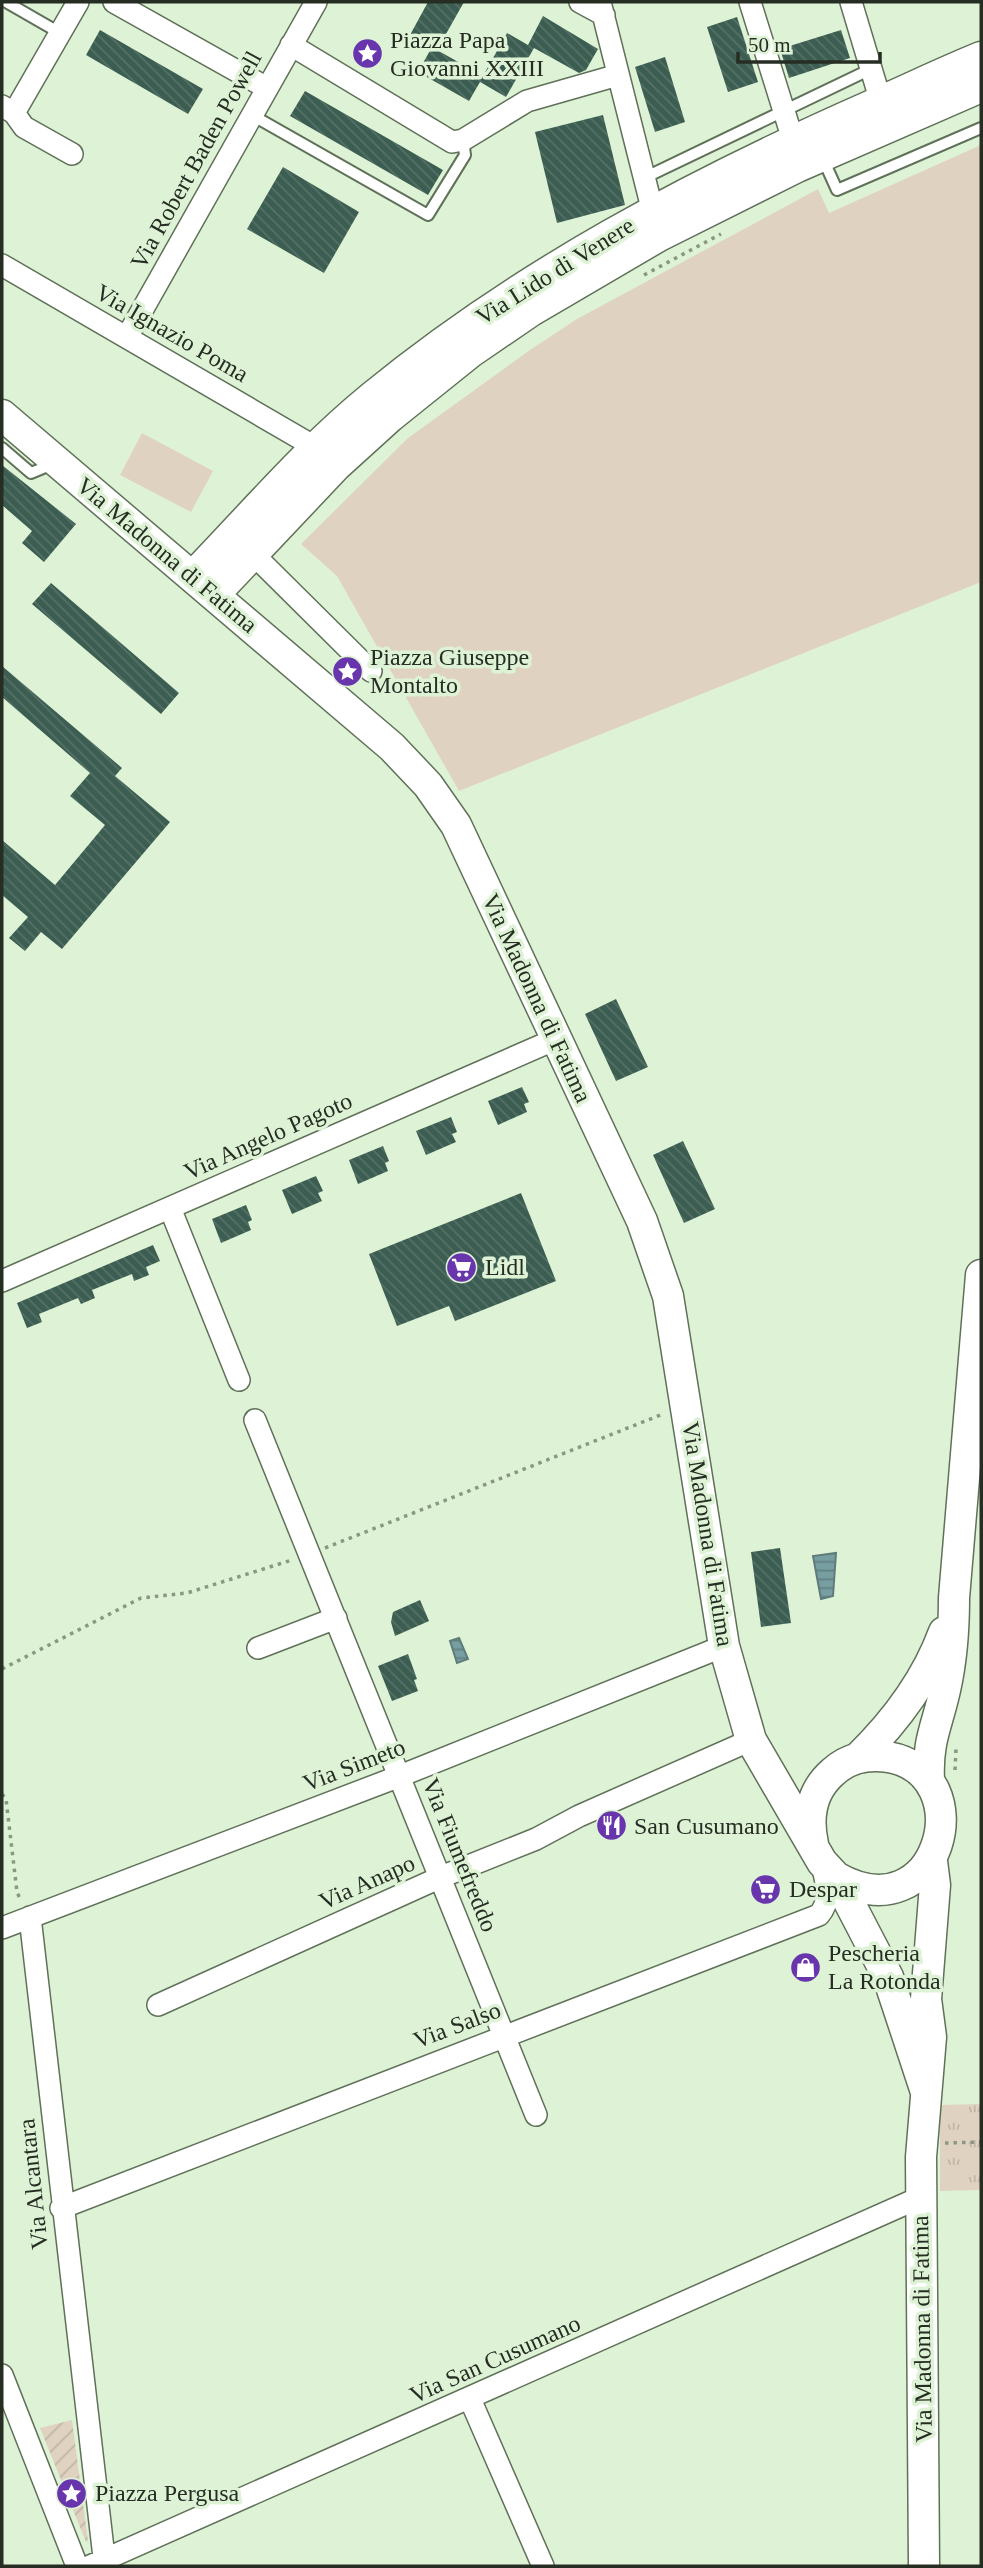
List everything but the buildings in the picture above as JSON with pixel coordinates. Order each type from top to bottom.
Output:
[{"type":"street","points":[[72,154],[24,127],[8,109],[78,2]]},
{"type":"street","points":[[114,2],[267,88]]},
{"type":"street","name":"Via Robert Baden Powell","points":[[127,337],[316,2]]},
{"type":"street","points":[[580,2],[602,8],[656,223]]},
{"type":"street","points":[[750,2],[793,140]]},
{"type":"street","points":[[852,2],[885,114]]},
{"type":"street","points":[[291,45],[452,142],[463,140],[527,101],[618,75]]},
{"type":"street","name":"Via Lido di Venere","points":[[203,586],[253,554],[372,397],[540,276],[656,223],[822,156],[885,114],[981,57]]},
{"type":"street","name":"Via Lido di Venere","points":[[656,223],[793,140],[981,87]]},
{"type":"street","name":"Via Ignazio Poma","points":[[2,265],[329,455]]},
{"type":"street","name":"Via Madonna di Fatima","points":[[2,415],[392,747],[428,785],[456,825],[642,1221],[656,1259],[668,1296],[688,1404],[724,1646],[757,1751],[823,1861],[888,1978],[926,2092]]},
{"type":"street","name":"Via Lido di Venere","points":[[203,586],[329,455]]},
{"type":"street","points":[[253,554],[371,671]]},
{"type":"street","name":"Via Angelo Pagoto","points":[[2,1281],[556,1038]]},
{"type":"street","points":[[170,1208],[239,1380]]},
{"type":"street","points":[[929,1780],[927,1751],[945,1691],[953,1644],[954,1598],[981,1275]]},
{"type":"street","name":"Via Fiumefreddo","points":[[255,1420],[536,2115]]},
{"type":"street","points":[[858,1758],[886,1732],[909,1702],[938,1646],[954,1598]]},
{"type":"street","points":[[258,1648],[336,1618]]},
{"type":"street","name":"Via Simeto","points":[[2,1928],[400,1776],[724,1646]]},
{"type":"street","points":[[757,1751],[792,1784],[808,1785],[826,1779],[846,1762],[878,1755],[897,1758],[915,1767],[929,1780],[939,1795],[944,1829],[932,1861],[920,1874],[905,1884],[887,1889],[851,1885],[823,1861],[811,1810],[826,1779]]},
{"type":"street","name":"Via Anapo","points":[[158,2005],[440,1877],[536,1839],[579,1816],[757,1751]]},
{"type":"street","name":"Via Salso","points":[[61,2208],[819,1915],[826,1907],[828,1889],[823,1861]]},
{"type":"street","name":"Via Madonna di Fatima","points":[[924,2566],[921,2197],[922,2144],[931,2037],[926,1999],[935,1885],[932,1861]]},
{"type":"street","name":"Via Alcantara","points":[[30,1917],[85,2403],[100,2565]]},
{"type":"street","name":"Via San Cusumano","points":[[100,2565],[921,2197]]},
{"type":"street","points":[[2,2375],[77,2566]]},
{"type":"street","points":[[470,2399],[543,2566]]},
{"type":"lane","points":[[6,2],[60,33]]},
{"type":"lane","points":[[643,178],[871,69]]},
{"type":"lane","points":[[252,115],[428,215],[466,155],[463,140]]},
{"type":"lane","points":[[822,156],[837,190],[981,128]]},
{"type":"lane","points":[[2,449],[31,473],[58,462]]},
{"type":"path","points":[[2,1669],[141,1598],[187,1593],[310,1554],[688,1404]]},
{"type":"path","points":[[2,1794],[6,1799],[17,1892],[30,1917]]},
{"type":"path","points":[[922,2144],[981,2142]]},
{"type":"green space","points":[[981,145],[981,582],[459,791],[337,576],[301,544],[408,438],[577,319],[818,189],[829,213]]},
{"type":"green space","points":[[142,433],[213,471],[191,512],[120,475]]},
{"type":"green space","points":[[981,2104],[981,2190],[940,2191],[940,2105]]},
{"type":"green space","points":[[72,2420],[88,2541],[86,2542],[40,2428]]},
{"type":"water","points":[[836,1553],[833,1596],[821,1599],[813,1556]]},
{"type":"water","points":[[459,1638],[468,1659],[457,1663],[450,1641]]},
{"type":"place","name":"Piazza Papa Giovanni XXIII","points":[[367,54]]},
{"type":"place","name":"Piazza Giuseppe Montalto","points":[[347,671]]},
{"type":"place","name":"Lidl","points":[[462,1267]]},
{"type":"place","name":"San Cusumano","points":[[611,1826]]},
{"type":"place","name":"Despar","points":[[766,1889]]},
{"type":"place","name":"Pescheria La Rotonda","points":[[805,1967]]},
{"type":"place","name":"Piazza Pergusa","points":[[72,2493]]}]
